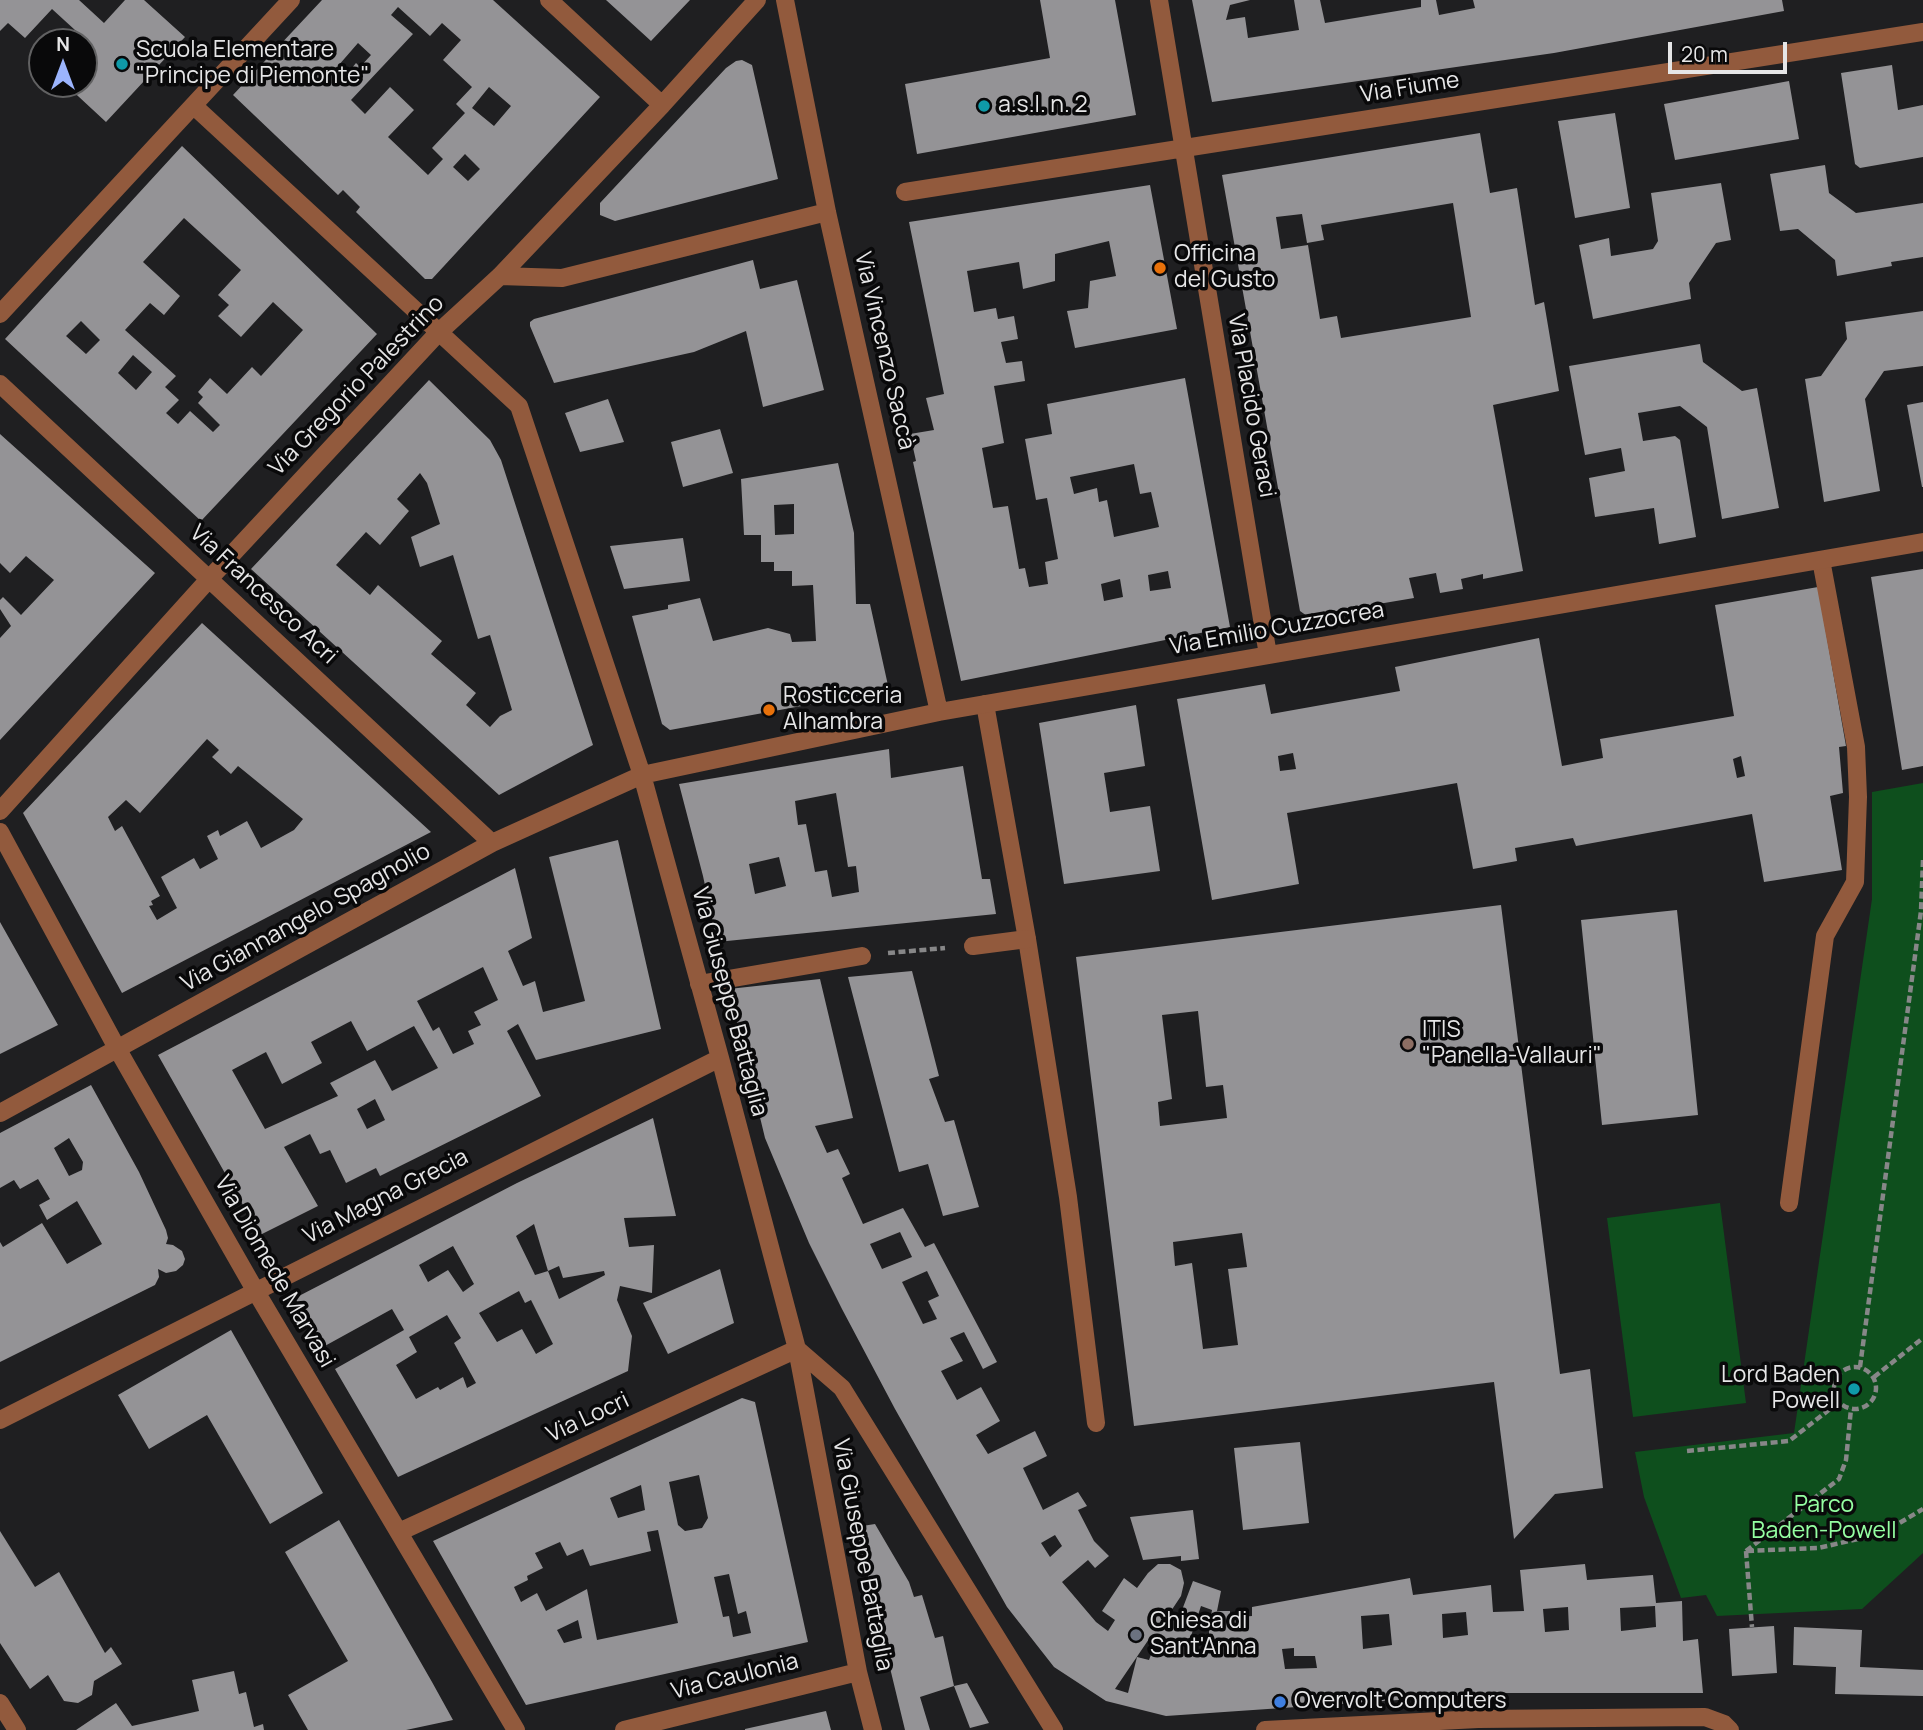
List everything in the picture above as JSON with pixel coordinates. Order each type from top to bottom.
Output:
[{"type":"street","points":[[0,314],[291,0]]},
{"type":"street","points":[[549,0],[662,105]]},
{"type":"street","name":"Via Gregorio Palestrino","points":[[0,811],[210,578],[438,333],[500,276],[757,0]]},
{"type":"street","name":"Via Vincenzo Saccà","points":[[785,0],[827,212],[939,712]]},
{"type":"street","name":"Via Placido Geraci","points":[[1159,0],[1268,655]]},
{"type":"street","name":"Via Fiume","points":[[905,192],[1923,32]]},
{"type":"street","name":"Via Giuseppe Battaglia","points":[[194,106],[519,406],[642,775],[720,1058],[797,1349],[858,1672],[873,1730]]},
{"type":"street","points":[[500,276],[562,278],[827,212]]},
{"type":"street","name":"Via Francesco Acri","points":[[0,384],[492,843]]},
{"type":"street","name":"Via Emilio Cuzzocrea","points":[[642,775],[939,712],[1923,542]]},
{"type":"street","points":[[1789,1203],[1825,936],[1855,883],[1858,797],[1856,747],[1821,560]]},
{"type":"street","points":[[985,704],[1027,939],[1068,1197],[1096,1423]]},
{"type":"street","name":"Via Giannangelo Spagnolio","points":[[0,1113],[492,843],[642,775]]},
{"type":"street","name":"Via Diomede Marvasi","points":[[0,832],[118,1050],[255,1290],[516,1730]]},
{"type":"street","points":[[973,946],[1027,939]]},
{"type":"street","points":[[699,984],[862,956]]},
{"type":"street","name":"Via Magna Grecia","points":[[0,1420],[720,1058]]},
{"type":"street","points":[[797,1349],[842,1388],[1054,1730]]},
{"type":"street","name":"Via Locri","points":[[399,1532],[797,1349]]},
{"type":"street","name":"Via Caulonia","points":[[624,1730],[858,1672]]},
{"type":"street","points":[[0,1703],[17,1730]]},
{"type":"street","points":[[1265,1730],[1478,1718],[1705,1717],[1724,1724],[1730,1730]]},
{"type":"path","points":[[1860,1367],[1921,911],[1923,860]]},
{"type":"path","points":[[862,956],[973,946]]},
{"type":"path","points":[[1874,1377],[1923,1338]]},
{"type":"path","points":[[1848,1367],[1860,1367],[1874,1377],[1877,1390],[1865,1407],[1851,1409],[1839,1402],[1833,1389],[1837,1376],[1848,1367]]},
{"type":"path","points":[[1687,1451],[1789,1441],[1839,1402]]},
{"type":"path","points":[[1746,1550],[1839,1479],[1846,1460],[1851,1409]]},
{"type":"path","points":[[1746,1550],[1818,1548],[1881,1534],[1923,1509]]},
{"type":"path","points":[[1746,1550],[1752,1627]]},
{"type":"green space","name":"Parco Baden-Powell","points":[[1923,783],[1923,1553],[1862,1609],[1717,1616],[1706,1595],[1681,1598],[1644,1497],[1635,1452],[1794,1433],[1872,899],[1872,792]]},
{"type":"green space","points":[[1720,1203],[1746,1403],[1633,1417],[1607,1218]]},
{"type":"building","name":"Scuola Elementare \"Principe di Piemonte\"","points":[[0,0],[79,0],[104,23],[125,0],[144,0],[185,37],[106,122],[80,98],[98,98],[98,28],[73,28],[52,9],[34,28],[28,28],[25,38],[8,23],[0,31]]},
{"type":"building","points":[[322,0],[493,0],[600,97],[432,279],[425,279],[356,212],[360,207],[343,190],[338,195],[233,95]],"holes":[[[398,7],[430,36],[442,23],[461,40],[443,60],[472,87],[456,104],[465,113],[432,148],[443,159],[428,175],[388,137],[414,110],[390,87],[365,114],[351,100],[413,34],[391,15]],[[358,43],[371,55],[360,67],[356,63],[347,74],[338,66]],[[489,87],[511,106],[494,126],[472,108]],[[465,154],[480,169],[468,181],[453,167]]]},
{"type":"building","points":[[606,0],[690,0],[651,41]]},
{"type":"building","points":[[1040,0],[1115,0],[1136,115],[917,154],[905,84],[1050,58]]},
{"type":"building","points":[[1192,0],[1250,0],[1230,5],[1226,20],[1245,17],[1248,38],[1299,30],[1294,0],[1320,0],[1325,23],[1421,7],[1421,0],[1436,0],[1439,15],[1475,8],[1473,0],[1782,0],[1784,11],[1554,53],[1212,102]]},
{"type":"building","points":[[742,60],[752,65],[778,179],[615,221],[600,215],[600,203],[726,68]]},
{"type":"building","points":[[1892,65],[1898,110],[1923,105],[1923,157],[1860,168],[1855,164],[1841,73]]},
{"type":"building","points":[[1789,81],[1799,139],[1675,160],[1664,104]]},
{"type":"building","points":[[1615,113],[1630,208],[1575,218],[1558,121]]},
{"type":"building","points":[[1480,133],[1490,193],[1517,188],[1535,305],[1544,302],[1559,391],[1493,405],[1523,571],[1483,579],[1483,574],[1461,579],[1463,589],[1440,593],[1436,573],[1409,578],[1414,598],[1307,616],[1300,611],[1222,175]],"holes":[[[1453,203],[1471,317],[1341,338],[1337,316],[1320,319],[1308,245],[1281,249],[1276,217],[1302,214],[1307,243],[1324,240],[1321,225]]]},
{"type":"building","points":[[182,146],[377,334],[201,521],[5,339]],"holes":[[[184,218],[241,270],[218,295],[229,305],[218,316],[241,337],[273,302],[303,330],[261,376],[252,367],[227,394],[210,378],[198,392],[203,397],[198,403],[220,425],[213,432],[190,411],[178,424],[166,413],[179,400],[165,387],[176,376],[125,330],[150,303],[164,315],[180,296],[143,262]],[[81,321],[100,340],[86,354],[66,336]],[[133,355],[152,372],[136,390],[118,373]]]},
{"type":"building","points":[[1825,165],[1829,193],[1856,213],[1923,203],[1923,257],[1891,262],[1892,266],[1837,276],[1835,260],[1798,229],[1780,231],[1770,174]]},
{"type":"building","points":[[1721,183],[1731,240],[1716,243],[1689,283],[1691,299],[1593,319],[1579,245],[1609,238],[1611,256],[1653,249],[1658,241],[1651,193]]},
{"type":"building","points":[[1150,185],[1177,329],[1075,348],[1067,311],[1088,308],[1090,281],[1116,276],[1109,241],[1055,254],[1055,281],[1023,289],[1019,262],[967,271],[974,312],[996,308],[998,319],[1014,316],[1018,339],[1001,342],[1006,363],[1022,361],[1025,381],[994,386],[1004,443],[982,448],[993,508],[1008,506],[1019,569],[1025,568],[1029,587],[1048,584],[1045,562],[1058,559],[1047,498],[1036,500],[1025,439],[1052,434],[1047,404],[1185,378],[1230,627],[961,681],[913,462],[916,461],[910,434],[934,430],[926,398],[944,394],[909,222]],"holes":[[[1134,464],[1140,494],[1151,492],[1159,527],[1114,537],[1107,500],[1099,502],[1097,488],[1074,494],[1070,477]],[[1168,571],[1171,588],[1150,591],[1148,575]],[[1120,579],[1123,597],[1104,601],[1101,584]]]},
{"type":"building","points":[[753,260],[760,289],[797,280],[824,390],[763,407],[746,331],[694,352],[554,383],[530,326],[534,319]]},
{"type":"building","points":[[1923,311],[1923,366],[1884,371],[1865,399],[1880,491],[1824,502],[1805,379],[1821,376],[1847,339],[1845,322]]},
{"type":"building","points":[[1700,344],[1703,362],[1742,391],[1757,388],[1779,508],[1722,519],[1707,427],[1680,406],[1638,413],[1643,441],[1675,436],[1680,440],[1696,537],[1659,544],[1654,508],[1595,517],[1589,478],[1625,471],[1621,448],[1585,455],[1569,366]]},
{"type":"building","points":[[429,380],[490,440],[501,460],[593,745],[499,795],[251,569]],"holes":[[[420,473],[427,483],[440,524],[411,537],[420,567],[453,555],[478,639],[490,635],[512,710],[500,716],[490,727],[466,705],[476,693],[431,654],[442,641],[378,585],[370,595],[336,565],[366,532],[380,545],[409,511],[397,499]]]},
{"type":"building","points":[[608,399],[624,442],[580,452],[565,413]]},
{"type":"building","points":[[1923,402],[1923,487],[1922,487],[1907,405]]},
{"type":"building","points":[[720,429],[733,473],[683,487],[671,442]]},
{"type":"building","points":[[0,434],[155,573],[0,740],[0,638],[11,626],[0,609],[0,600],[3,597],[21,615],[54,580],[26,556],[10,573],[0,563]]},
{"type":"building","points":[[838,463],[854,533],[856,604],[870,604],[889,690],[670,730],[662,724],[632,616],[668,609],[668,605],[700,598],[713,641],[768,628],[790,634],[792,642],[816,641],[813,585],[792,586],[792,571],[774,571],[774,562],[761,562],[761,535],[744,535],[741,479]],"holes":[[[794,504],[794,534],[775,535],[774,505]]]},
{"type":"building","points":[[683,538],[690,581],[624,589],[610,546]]},
{"type":"building","points":[[1923,569],[1923,766],[1902,770],[1871,577]]},
{"type":"building","points":[[1818,587],[1846,746],[1839,747],[1843,793],[1830,796],[1842,870],[1764,882],[1752,814],[1576,846],[1573,838],[1515,848],[1517,861],[1473,869],[1457,783],[1287,813],[1299,884],[1212,900],[1177,699],[1265,684],[1271,714],[1400,691],[1395,667],[1539,638],[1562,766],[1603,758],[1600,739],[1734,716],[1715,605]],"holes":[[[1293,753],[1296,769],[1280,771],[1278,756]],[[1741,756],[1745,776],[1737,778],[1733,759]]]},
{"type":"building","points":[[202,623],[431,832],[122,993],[23,813]],"holes":[[[207,739],[219,750],[212,757],[231,774],[238,766],[303,819],[294,830],[261,848],[247,821],[220,836],[218,830],[207,836],[218,859],[200,869],[194,858],[161,877],[177,908],[157,920],[149,906],[153,905],[151,901],[160,896],[122,826],[115,831],[108,817],[126,800],[140,813]]]},
{"type":"building","points":[[1136,705],[1145,766],[1104,773],[1110,812],[1150,806],[1160,871],[1064,884],[1039,723]]},
{"type":"building","points":[[889,749],[891,778],[963,766],[982,879],[990,879],[996,914],[717,942],[679,784]],"holes":[[[836,793],[848,867],[856,866],[859,892],[832,897],[827,870],[815,872],[806,824],[798,825],[795,801]],[[779,857],[786,886],[755,894],[749,864]]]},
{"type":"building","points":[[618,840],[661,1029],[536,1060],[518,1024],[507,1031],[541,1096],[380,1176],[376,1168],[346,1183],[330,1150],[320,1154],[310,1134],[284,1147],[318,1206],[260,1235],[158,1055],[515,868],[532,938],[508,951],[523,986],[535,981],[543,1012],[585,1001],[549,857]],"holes":[[[483,967],[498,1000],[474,1012],[481,1025],[468,1031],[474,1044],[453,1054],[439,1027],[433,1031],[417,1001]],[[351,1021],[367,1051],[414,1026],[438,1068],[392,1091],[375,1060],[330,1083],[338,1096],[265,1129],[232,1070],[266,1052],[282,1084],[322,1063],[311,1042]],[[375,1099],[385,1120],[367,1129],[357,1109]]]},
{"type":"building","points":[[1501,905],[1560,1374],[1590,1369],[1603,1488],[1555,1494],[1514,1539],[1494,1382],[1134,1426],[1076,957]],"holes":[[[1198,1011],[1206,1087],[1223,1085],[1227,1118],[1160,1126],[1158,1102],[1172,1099],[1162,1015]],[[1242,1233],[1247,1267],[1228,1269],[1238,1345],[1203,1349],[1192,1263],[1175,1266],[1173,1242]]]},
{"type":"building","points":[[1677,910],[1698,1115],[1602,1125],[1581,920]]},
{"type":"building","points":[[0,922],[58,1025],[0,1054]]},
{"type":"building","points":[[912,971],[939,1076],[929,1079],[945,1122],[954,1120],[979,1207],[943,1216],[928,1164],[899,1172],[848,977]]},
{"type":"building","points":[[820,979],[853,1118],[815,1126],[827,1153],[838,1149],[850,1174],[842,1178],[863,1224],[903,1208],[925,1247],[934,1243],[997,1362],[983,1369],[964,1332],[950,1338],[963,1361],[941,1371],[957,1400],[981,1387],[1000,1421],[976,1435],[988,1454],[1035,1431],[1047,1456],[1023,1468],[1043,1510],[1078,1492],[1087,1506],[1078,1510],[1094,1541],[1109,1556],[1095,1568],[1088,1560],[1062,1582],[1096,1622],[1108,1631],[1115,1620],[1102,1611],[1124,1578],[1137,1588],[1158,1564],[1170,1564],[1181,1570],[1184,1583],[1181,1596],[1171,1611],[1179,1618],[1193,1581],[1221,1591],[1217,1611],[1230,1611],[1230,1618],[1252,1616],[1252,1607],[1410,1578],[1413,1595],[1491,1585],[1493,1612],[1524,1611],[1520,1570],[1585,1564],[1587,1580],[1653,1575],[1656,1603],[1682,1601],[1683,1641],[1698,1639],[1703,1693],[1500,1693],[1166,1716],[1106,1701],[1054,1667],[1007,1607],[895,1409],[809,1243],[765,1138],[729,989]],"holes":[[[900,1232],[912,1257],[882,1269],[870,1244]],[[927,1271],[939,1296],[928,1301],[937,1319],[923,1324],[902,1282]],[[1055,1535],[1062,1546],[1050,1557],[1041,1543]],[[1201,1606],[1212,1610],[1209,1651],[1186,1651]],[[1655,1606],[1656,1627],[1621,1631],[1620,1608]],[[1568,1607],[1569,1630],[1545,1632],[1543,1609]],[[1466,1612],[1468,1635],[1443,1638],[1442,1614]],[[1389,1614],[1392,1645],[1363,1649],[1361,1616]],[[1149,1639],[1155,1644],[1149,1660],[1137,1657],[1128,1693],[1115,1689]],[[1294,1648],[1294,1656],[1315,1656],[1317,1668],[1285,1669],[1282,1649]]]},
{"type":"building","points":[[91,1085],[139,1172],[166,1230],[166,1244],[182,1251],[185,1259],[176,1271],[166,1273],[158,1269],[159,1277],[155,1285],[0,1362],[0,1242],[3,1247],[42,1223],[67,1264],[102,1244],[77,1201],[47,1220],[39,1205],[50,1199],[38,1179],[20,1189],[14,1180],[0,1188],[0,1133]],"holes":[[[69,1138],[83,1162],[82,1170],[69,1176],[54,1148]]]},
{"type":"building","points":[[653,1118],[676,1216],[624,1218],[629,1247],[654,1245],[652,1293],[620,1286],[617,1300],[632,1336],[628,1371],[398,1477],[335,1369],[404,1330],[403,1328],[392,1309],[323,1347],[295,1298],[517,1183]],"holes":[[[534,1224],[548,1271],[535,1275],[516,1236]],[[453,1246],[474,1284],[463,1292],[448,1270],[428,1282],[419,1265]],[[559,1266],[563,1278],[604,1271],[605,1275],[559,1299],[548,1271]],[[519,1291],[525,1303],[531,1300],[553,1344],[536,1354],[522,1329],[497,1342],[479,1313]],[[447,1315],[461,1338],[454,1343],[476,1383],[467,1388],[463,1377],[416,1399],[396,1365],[417,1352],[409,1337]]]},
{"type":"building","points":[[720,1269],[734,1323],[668,1354],[643,1303]]},
{"type":"building","points":[[231,1330],[323,1493],[270,1524],[207,1415],[149,1449],[118,1395]]},
{"type":"building","points":[[742,1398],[755,1402],[808,1642],[526,1705],[433,1541]],"holes":[[[699,1475],[708,1518],[702,1528],[685,1531],[678,1525],[669,1482]],[[641,1485],[645,1510],[618,1518],[610,1498]],[[658,1530],[678,1623],[597,1640],[587,1589],[546,1611],[537,1593],[521,1602],[514,1587],[543,1568],[535,1553],[560,1542],[567,1556],[583,1549],[590,1566],[651,1551],[647,1532]],[[729,1574],[738,1614],[746,1611],[751,1633],[733,1637],[729,1616],[723,1617],[714,1577]],[[578,1620],[582,1638],[564,1643],[557,1630]]]},
{"type":"building","points":[[1300,1442],[1309,1523],[1243,1530],[1234,1448]]},
{"type":"building","points":[[1193,1510],[1199,1559],[1181,1561],[1181,1556],[1143,1560],[1130,1517]]},
{"type":"building","points":[[339,1520],[453,1720],[406,1730],[308,1730],[288,1695],[348,1661],[285,1552]]},
{"type":"building","points":[[875,1524],[909,1582],[914,1597],[922,1595],[935,1638],[943,1636],[954,1686],[920,1697],[930,1730],[905,1730],[856,1527]]},
{"type":"building","points":[[0,1531],[35,1587],[59,1572],[105,1653],[111,1647],[122,1664],[94,1681],[92,1695],[78,1703],[64,1701],[48,1675],[30,1689],[0,1643]]},
{"type":"building","points":[[1774,1626],[1777,1673],[1732,1676],[1729,1629]]},
{"type":"building","points":[[1794,1627],[1862,1630],[1860,1667],[1923,1670],[1923,1696],[1835,1694],[1836,1667],[1793,1665]]},
{"type":"building","points":[[234,1671],[239,1694],[246,1692],[254,1727],[263,1724],[264,1730],[76,1730],[116,1703],[132,1726],[199,1711],[192,1680]]},
{"type":"building","points":[[967,1683],[989,1723],[970,1728],[954,1686]]},
{"type":"building","points":[[826,1711],[831,1730],[745,1730],[745,1729]]},
{"type":"place","name":"Scuola Elementare \"Principe di Piemonte\"","points":[[122,64]]},
{"type":"place","name":"a.s.l. n. 2","points":[[984,106]]},
{"type":"place","name":"Officina del Gusto","points":[[1160,268]]},
{"type":"place","name":"Rosticceria Alhambra","points":[[769,710]]},
{"type":"place","name":"ITIS \"Panella-Vallauri\"","points":[[1408,1044]]},
{"type":"place","name":"Lord Baden Powell","points":[[1854,1389]]},
{"type":"place","name":"Chiesa di Sant'Anna","points":[[1136,1635]]},
{"type":"place","name":"Overvolt Computers","points":[[1280,1702]]}]
